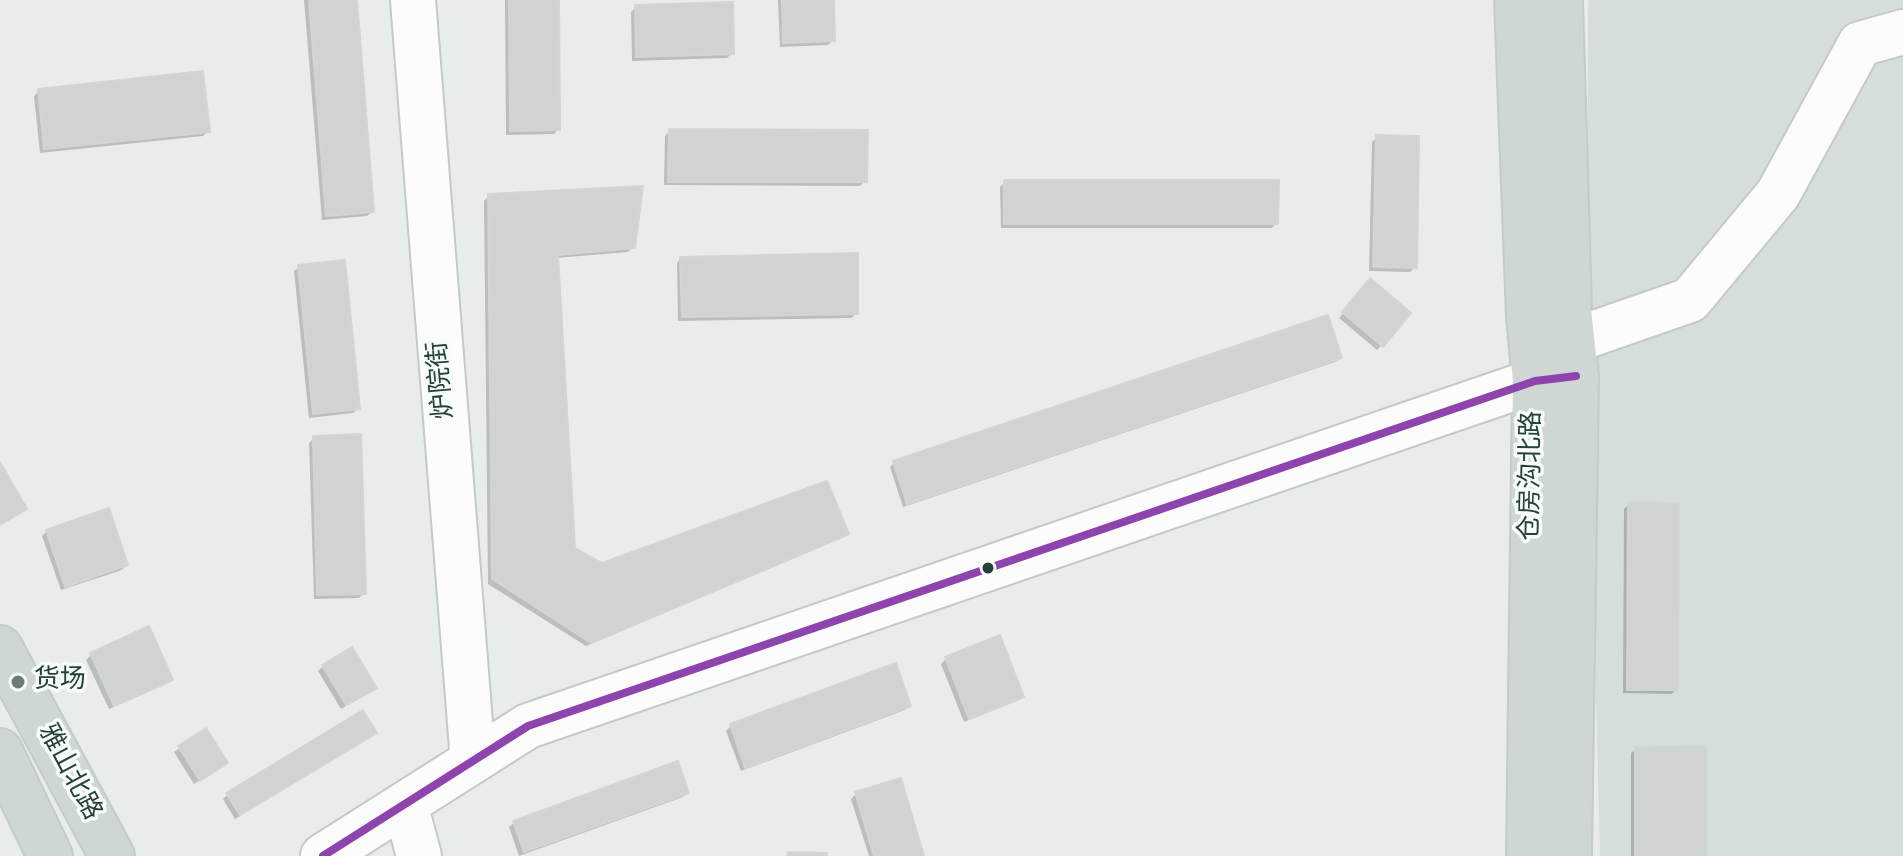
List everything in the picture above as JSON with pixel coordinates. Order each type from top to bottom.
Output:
[{"type":"main road","name":"仓房沟北路","points":[[1517,0],[1529,316],[1561,366],[1569,856]]},
{"type":"main road","name":"仓房沟北路","points":[[1529,856],[1561,366],[1569,310],[1560,0]]},
{"type":"main road","name":"雅山北路","points":[[0,648],[112,856]]},
{"type":"main road","name":"雅山北路","points":[[0,751],[50,856]]},
{"type":"street","name":"炉院街","points":[[413,0],[473,761]]},
{"type":"street","points":[[323,856],[528,726],[1561,366],[1690,300],[1778,194],[1860,44],[1903,32]]},
{"type":"street","points":[[405,804],[419,856]]},
{"type":"shaded area","points":[[1588,0],[1903,0],[1903,856],[1600,856],[1587,344]]},
{"type":"building","points":[[309,0],[357,0],[374,212],[326,216]]},
{"type":"building","points":[[509,0],[559,0],[560,130],[510,131]]},
{"type":"building","points":[[782,0],[834,0],[835,41],[783,43]]},
{"type":"building","points":[[733,2],[734,54],[636,57],[635,5]]},
{"type":"building","points":[[203,71],[210,132],[44,149],[38,89]]},
{"type":"building","points":[[669,129],[868,130],[867,182],[668,182]]},
{"type":"building","points":[[1376,135],[1419,136],[1417,268],[1373,267]]},
{"type":"building","points":[[1004,180],[1279,180],[1278,224],[1004,224]]},
{"type":"building","points":[[643,186],[635,248],[558,255],[575,548],[602,563],[827,481],[849,534],[591,643],[492,579],[488,194]]},
{"type":"building","points":[[858,253],[858,314],[682,317],[680,257]]},
{"type":"building","points":[[345,260],[360,409],[313,414],[298,265]]},
{"type":"building","points":[[1370,278],[1411,313],[1383,347],[1342,312]]},
{"type":"building","points":[[1328,315],[1342,358],[907,504],[893,461]]},
{"type":"building","points":[[361,434],[366,594],[317,595],[313,436]]},
{"type":"building","points":[[0,462],[27,509],[0,525]]},
{"type":"building","points":[[1628,502],[1679,503],[1678,690],[1627,690]]},
{"type":"building","points":[[109,508],[128,565],[65,587],[46,530]]},
{"type":"building","points":[[149,626],[173,680],[114,706],[90,653]]},
{"type":"building","points":[[1000,635],[1024,697],[969,719],[945,657]]},
{"type":"building","points":[[352,647],[377,688],[346,705],[322,665]]},
{"type":"building","points":[[896,663],[911,706],[745,768],[730,724]]},
{"type":"building","points":[[363,710],[377,733],[240,815],[226,793]]},
{"type":"building","points":[[206,728],[228,763],[200,781],[178,746]]},
{"type":"building","points":[[1706,746],[1706,856],[1635,856],[1635,747]]},
{"type":"building","points":[[678,761],[689,793],[524,852],[513,821]]},
{"type":"building","points":[[901,778],[924,856],[874,856],[855,792]]},
{"type":"building","points":[[788,852],[827,853],[827,856],[787,856]]},
{"type":"transit line","points":[[323,856],[528,726],[1535,381],[1576,376]]},
{"type":"place","name":"货场","points":[[18,682]]}]
